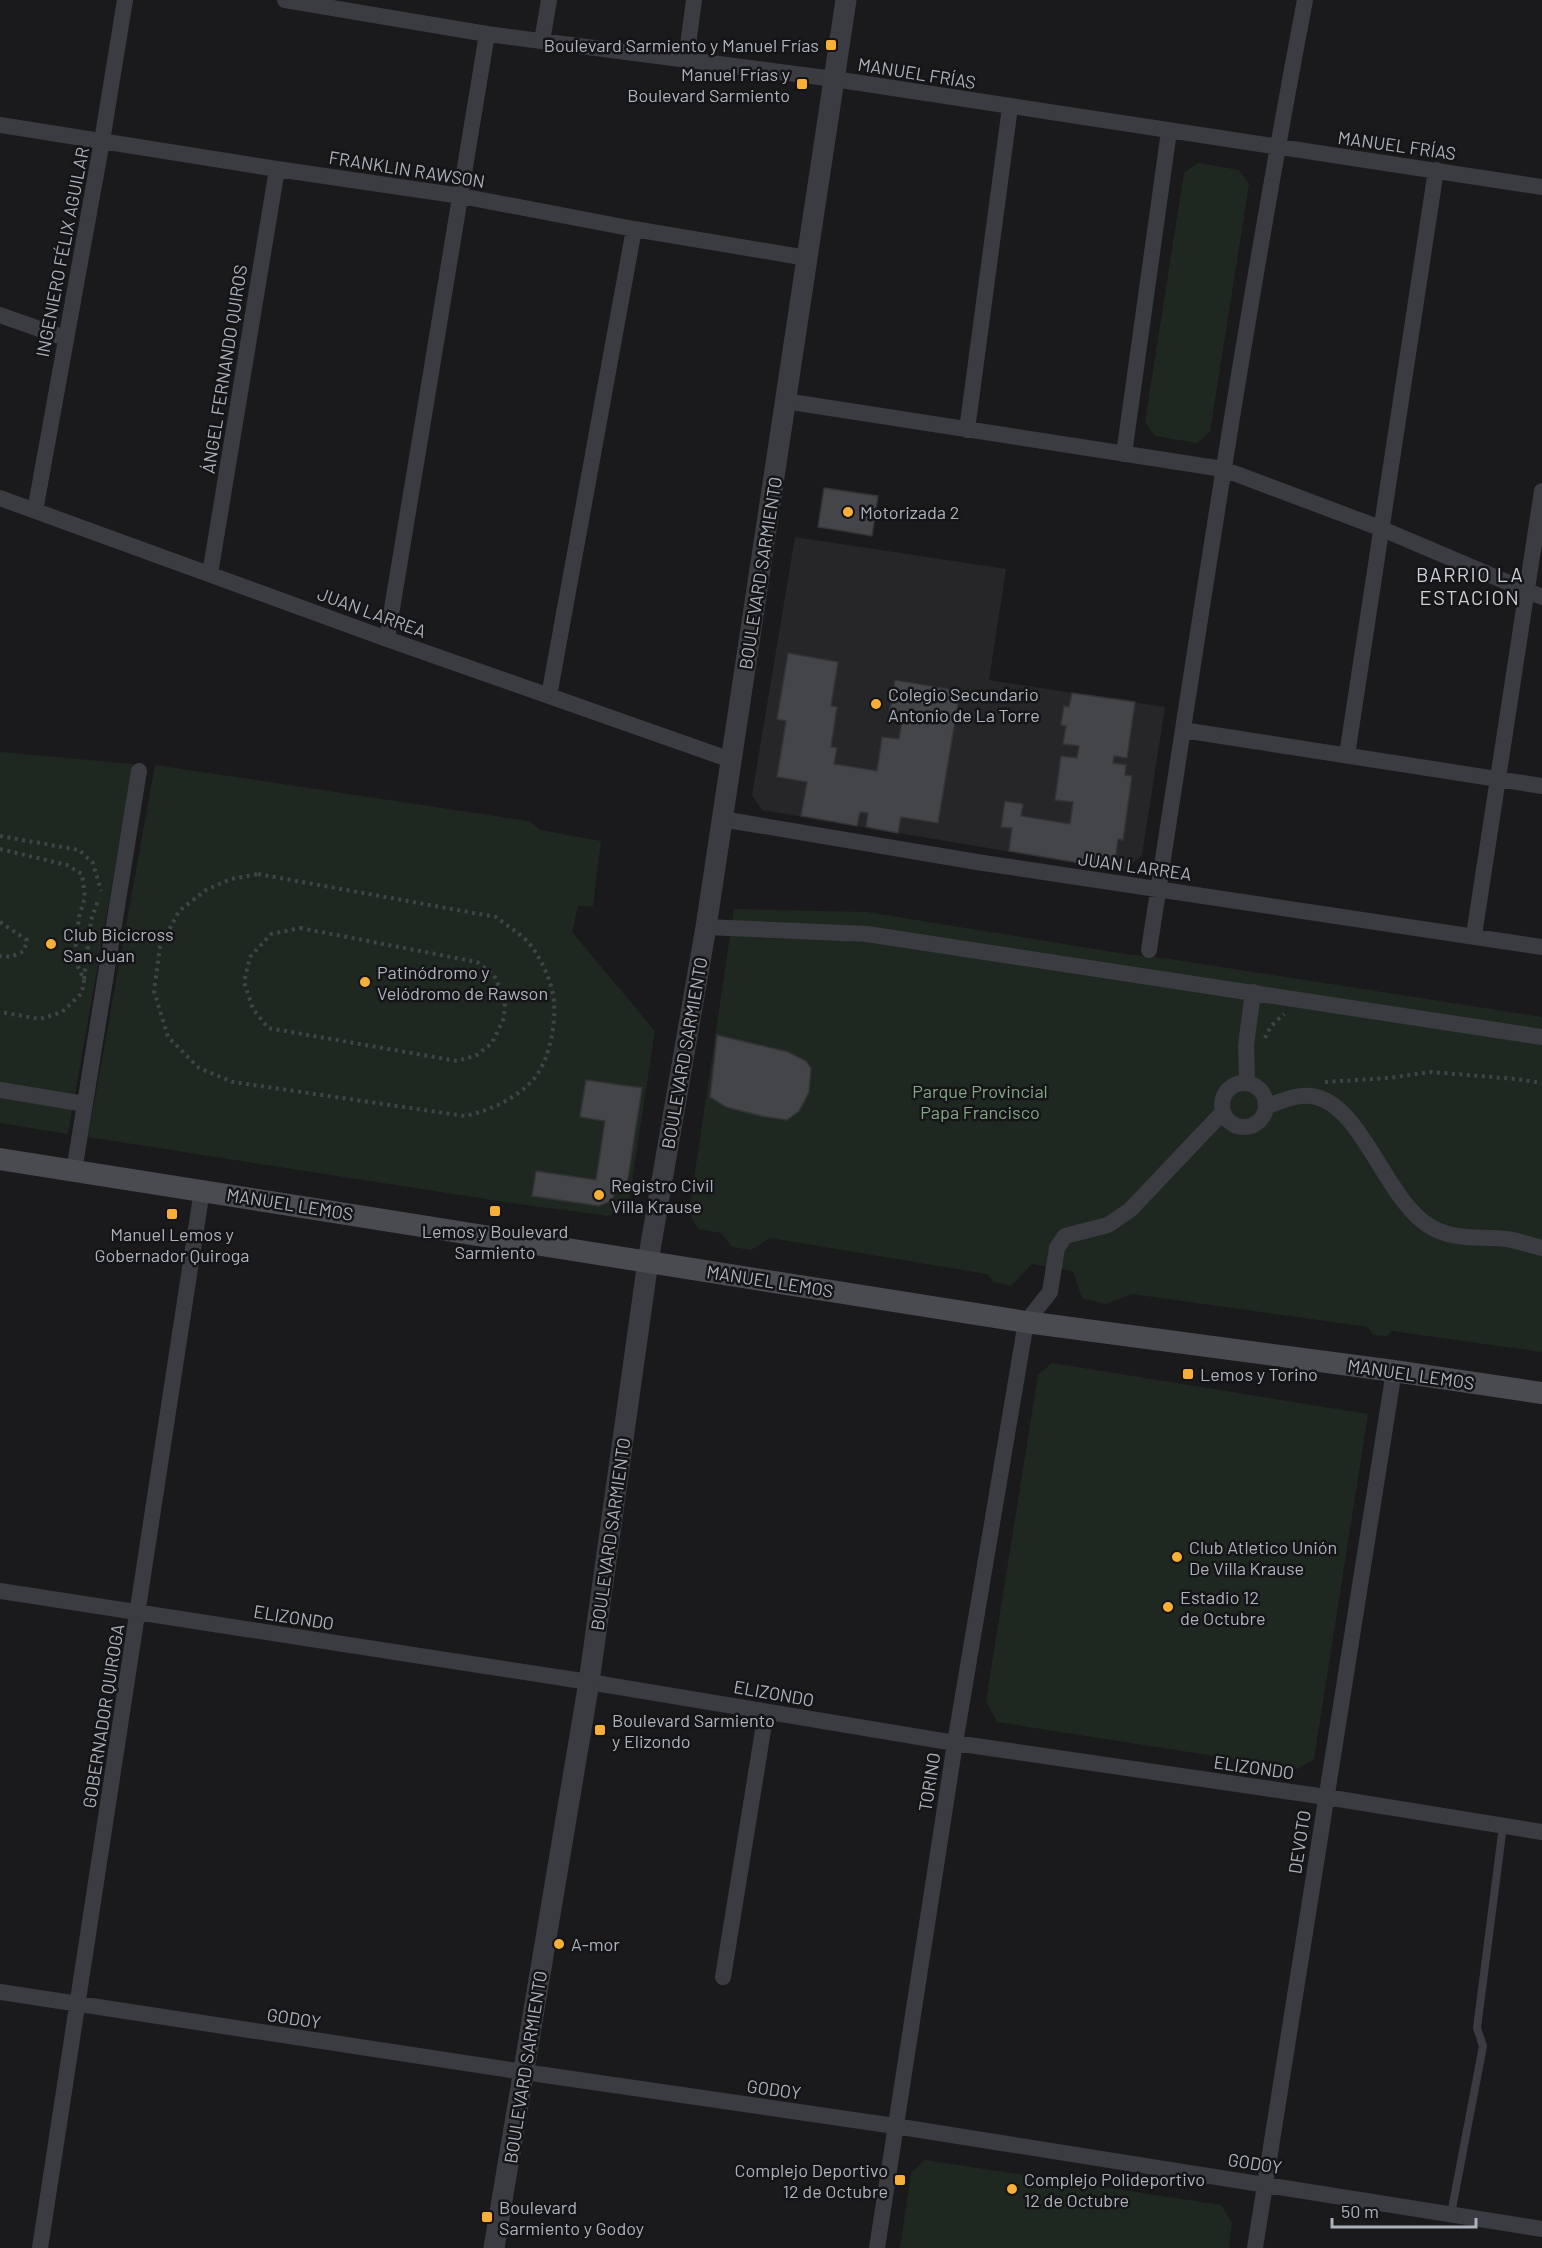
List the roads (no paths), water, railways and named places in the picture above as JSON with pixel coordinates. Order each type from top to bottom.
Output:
[{"type":"main road","name":"MANUEL LEMOS","points":[[0,1158],[1026,1323],[1394,1371],[1542,1393]]},
{"type":"street","name":"INGENIERO FÉLIX AGUILAR","points":[[35,511],[102,141],[125,0]]},
{"type":"street","name":"MANUEL FRÍAS","points":[[285,0],[487,34],[834,79],[1542,187]]},
{"type":"street","points":[[542,41],[549,0]]},
{"type":"street","points":[[686,60],[694,0]]},
{"type":"street","name":"BOULEVARD SARMIENTO","points":[[494,2248],[589,1682],[648,1261],[706,927],[846,0]]},
{"type":"street","points":[[1149,950],[1223,469],[1277,147],[1305,0]]},
{"type":"street","points":[[387,639],[487,34]]},
{"type":"street","points":[[967,429],[1010,107]]},
{"type":"street","name":"FRANKLIN RAWSON","points":[[0,125],[461,196],[634,229],[807,258]]},
{"type":"street","points":[[1124,454],[1168,131]]},
{"type":"street","name":"ÁNGEL FERNANDO QUIROS","points":[[210,574],[277,169]]},
{"type":"street","points":[[1347,755],[1436,170]]},
{"type":"street","points":[[549,696],[634,229]]},
{"type":"street","points":[[0,315],[65,338]]},
{"type":"street","points":[[785,401],[1223,469],[1380,528],[1534,594]]},
{"type":"street","points":[[1474,935],[1498,779],[1534,594],[1542,491]]},
{"type":"street","name":"JUAN LARREA","points":[[0,498],[387,639],[731,760]]},
{"type":"street","points":[[1183,730],[1542,786]]},
{"type":"street","points":[[74,1171],[139,771]]},
{"type":"street","name":"JUAN LARREA","points":[[722,819],[977,862],[1542,947]]},
{"type":"street","points":[[706,927],[867,934],[1542,1037]]},
{"type":"street","points":[[1247,1082],[1246,1045],[1253,992]]},
{"type":"street","points":[[1247,1082],[1264,1093],[1267,1106],[1261,1120],[1247,1127],[1232,1124],[1223,1112],[1223,1096],[1234,1085],[1247,1082]]},
{"type":"street","points":[[0,1090],[85,1104]]},
{"type":"street","points":[[1267,1106],[1308,1095],[1331,1103],[1356,1130],[1400,1199],[1415,1215],[1432,1227],[1449,1235],[1467,1239],[1508,1240],[1542,1248]]},
{"type":"street","points":[[1026,1323],[1050,1292],[1057,1248],[1065,1236],[1108,1225],[1130,1210],[1223,1112]]},
{"type":"street","name":"GOBERNADOR QUIROGA","points":[[40,2248],[202,1190]]},
{"type":"street","name":"TORINO","points":[[878,2248],[954,1743],[1026,1323]]},
{"type":"street","name":"DEVOTO","points":[[1255,2248],[1394,1371]]},
{"type":"street","name":"ELIZONDO","points":[[0,1591],[589,1682],[954,1743],[1326,1797],[1542,1832]]},
{"type":"street","points":[[723,1977],[766,1712]]},
{"type":"street","name":"GODOY","points":[[0,1992],[895,2126],[1542,2229]]},
{"type":"lane","points":[[1451,2214],[1483,2046],[1477,2028],[1503,1826]]},
{"type":"place","name":"Boulevard Sarmiento y Manuel Frías","points":[[831,45]]},
{"type":"place","name":"Manuel Frías y Boulevard Sarmiento","points":[[802,84]]},
{"type":"place","name":"Motorizada 2","points":[[848,512]]},
{"type":"place","name":"Colegio Secundario Antonio de La Torre","points":[[876,704]]},
{"type":"place","name":"Club Bicicross San Juan","points":[[51,944]]},
{"type":"place","name":"Patinódromo y Velódromo de Rawson","points":[[365,982]]},
{"type":"place","name":"Registro Civil Villa Krause","points":[[599,1195]]},
{"type":"place","name":"Lemos y Boulevard Sarmiento","points":[[495,1211]]},
{"type":"place","name":"Manuel Lemos y Gobernador Quiroga","points":[[172,1214]]},
{"type":"place","name":"Lemos y Torino","points":[[1188,1374]]},
{"type":"place","name":"Club Atletico Unión De Villa Krause","points":[[1177,1557]]},
{"type":"place","name":"Estadio 12 de Octubre","points":[[1168,1607]]},
{"type":"place","name":"Boulevard Sarmiento y Elizondo","points":[[600,1730]]},
{"type":"place","name":"A-mor","points":[[559,1944]]},
{"type":"place","name":"Complejo Deportivo 12 de Octubre","points":[[900,2180]]},
{"type":"place","name":"Complejo Polideportivo 12 de Octubre","points":[[1012,2189]]},
{"type":"place","name":"Boulevard Sarmiento y Godoy","points":[[487,2217]]},
{"type":"district","name":"BARRIO LA ESTACION","points":[[1470,586]]},
{"type":"park label","name":"Parque Provincial Papa Francisco","points":[[980,1101]]}]
